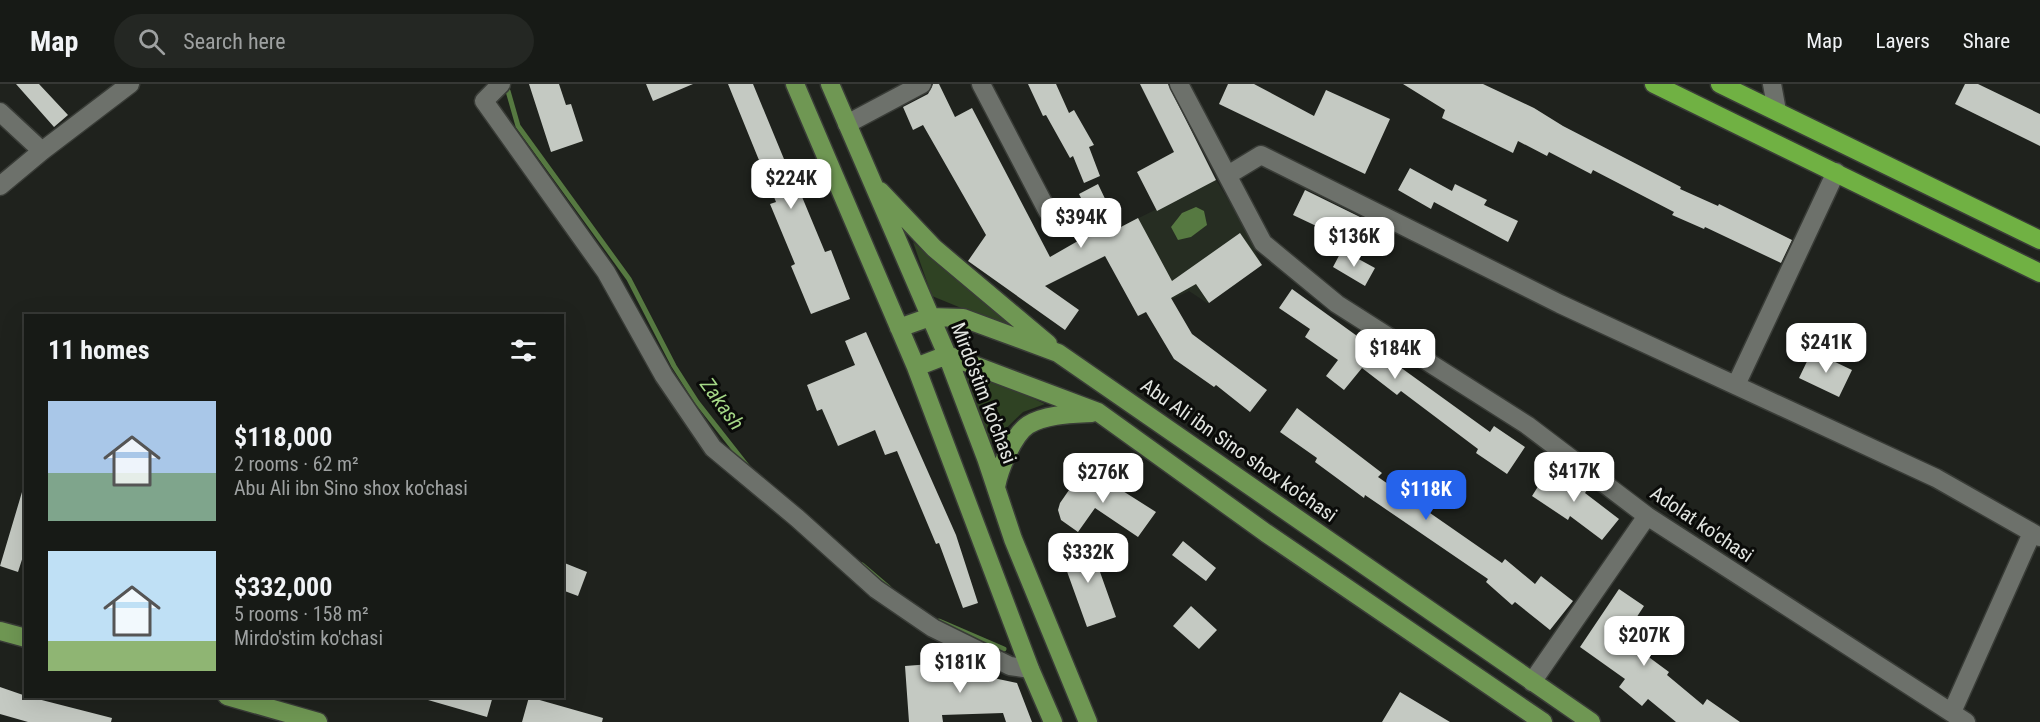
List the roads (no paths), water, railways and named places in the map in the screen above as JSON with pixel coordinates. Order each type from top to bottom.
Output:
[{"type":"highway","points":[[1654,84],[2040,273]]},
{"type":"highway","points":[[1720,84],[2040,240]]},
{"type":"main road","points":[[795,84],[916,367],[1030,669],[1053,722]]},
{"type":"main road","name":"Mirdo'stim ko'chasi","points":[[830,84],[947,355],[1013,539],[1088,722]]},
{"type":"main road","points":[[872,182],[934,248],[1058,353]]},
{"type":"main road","name":"Abu Ali ibn Sino shox ko'chasi","points":[[899,328],[930,317],[963,318],[1058,353],[1591,722]]},
{"type":"main road","points":[[916,367],[947,355],[1098,412],[1266,533],[1543,722]]},
{"type":"main road","points":[[996,487],[1005,457],[1027,426],[1057,416],[1098,412]]},
{"type":"main road","points":[[0,631],[24,637]]},
{"type":"main road","points":[[234,698],[318,722]]},
{"type":"street","points":[[0,186],[130,84]]},
{"type":"street","points":[[501,84],[484,101],[606,272],[664,376],[713,448],[797,518],[876,589],[933,628],[1010,666],[1030,669]]},
{"type":"street","points":[[847,124],[922,84]]},
{"type":"street","points":[[981,84],[1048,212]]},
{"type":"street","name":"Adolat ko'chasi","points":[[1179,84],[1263,243],[1337,304],[1527,425],[1647,516],[1959,717],[2036,535],[1936,478],[1560,304],[1261,155],[1228,174]]},
{"type":"street","points":[[1772,84],[1777,111]]},
{"type":"street","points":[[0,112],[42,151]]},
{"type":"street","points":[[1736,386],[1836,172]]},
{"type":"street","points":[[1532,682],[1647,516]]},
{"type":"waterway","name":"Zakash","points":[[508,91],[518,126],[629,279],[674,366],[697,402],[748,467]]},
{"type":"waterway","name":"Zakash","points":[[862,565],[889,588]]},
{"type":"waterway","name":"Zakash","points":[[939,621],[1004,649]]}]
